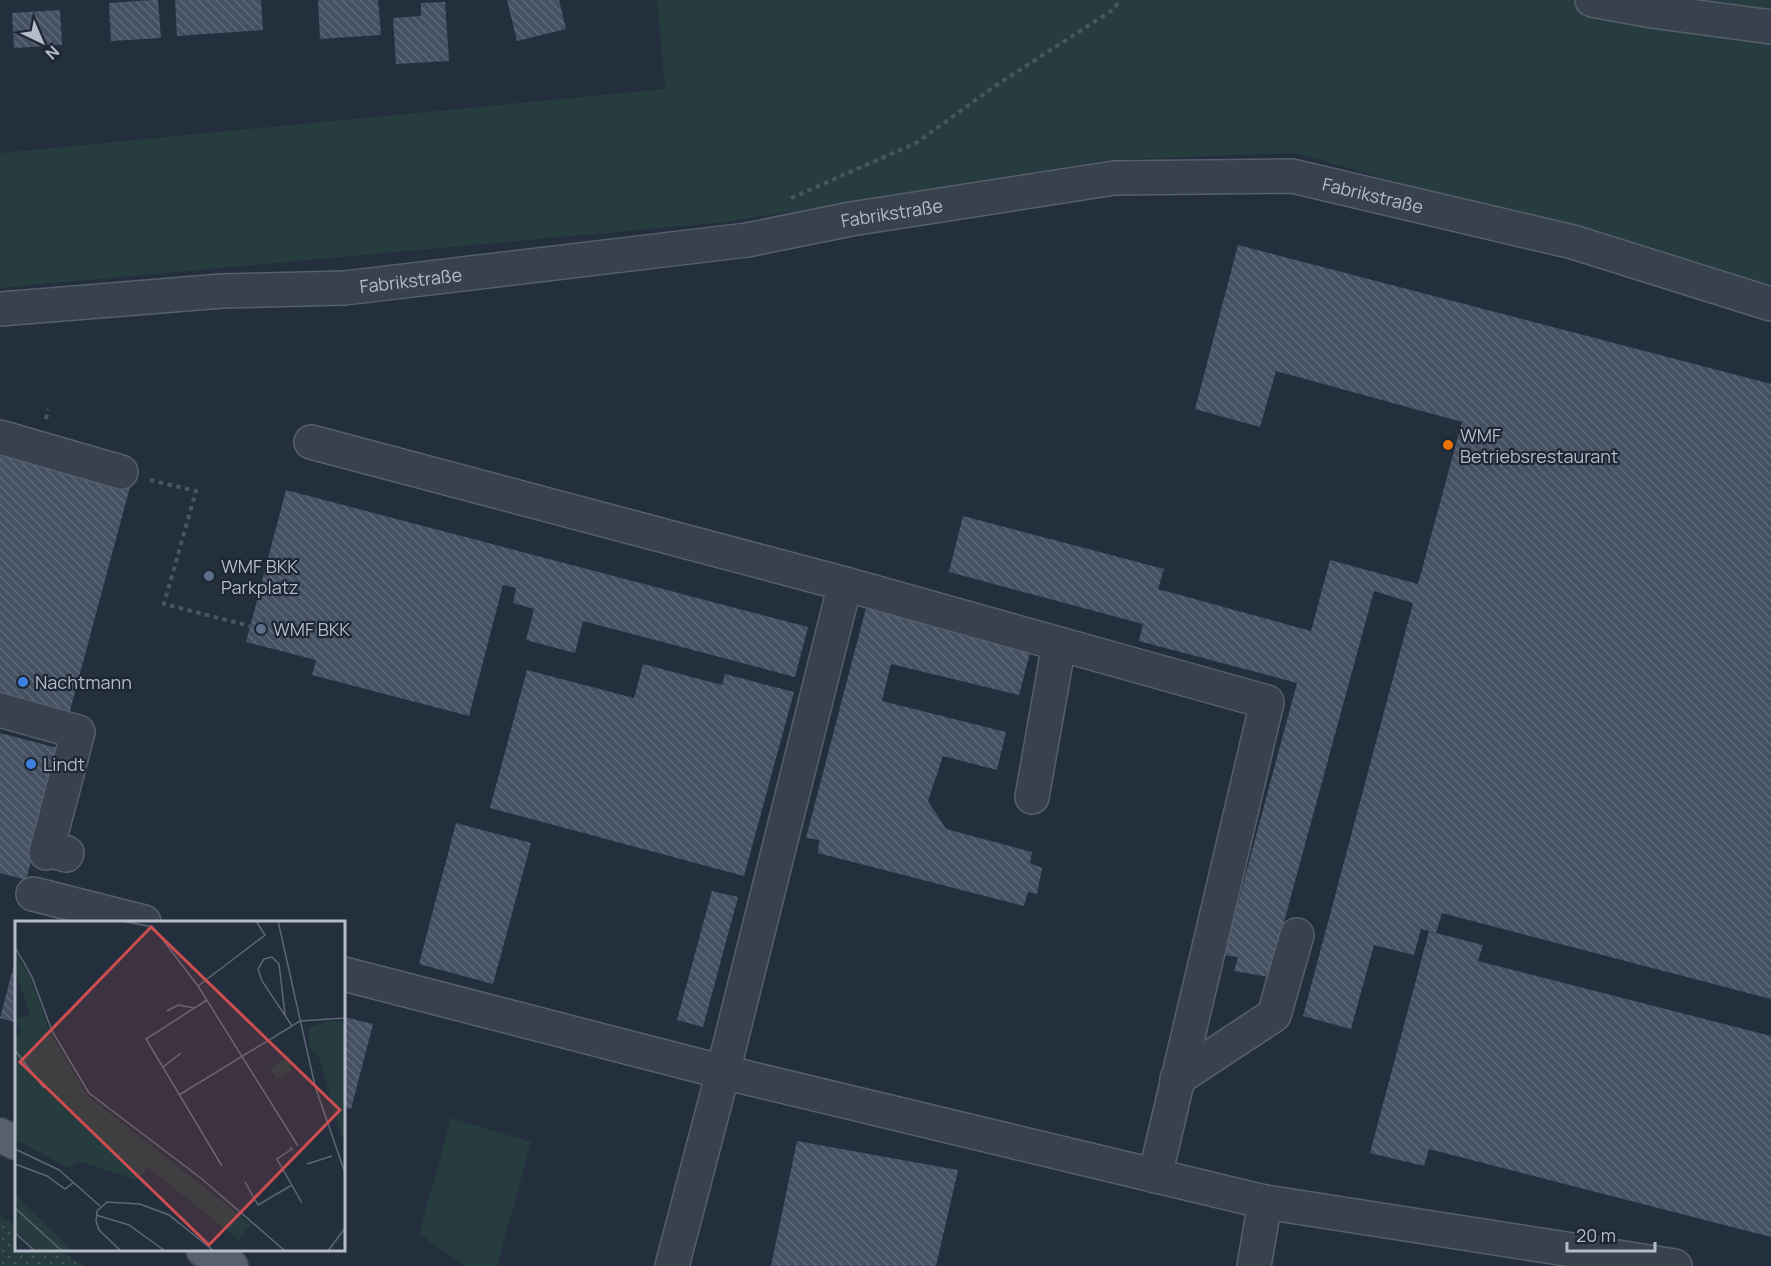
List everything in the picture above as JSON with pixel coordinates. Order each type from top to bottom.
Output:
[{"type":"main road","points":[[0,1135],[15,1142]]},
{"type":"main road","points":[[205,1251],[231,1266]]},
{"type":"street","points":[[1592,0],[1652,11],[1771,27]]},
{"type":"street","name":"Fabrikstraße","points":[[0,309],[222,291],[345,288],[747,240],[850,219],[1114,178],[1292,176],[1573,242],[1771,304]]},
{"type":"street","points":[[0,437],[121,472]]},
{"type":"street","points":[[311,442],[845,584],[1267,702],[1155,1176]]},
{"type":"street","points":[[672,1266],[845,584]]},
{"type":"street","points":[[1032,797],[1059,644]]},
{"type":"street","points":[[0,710],[78,732],[53,851]]},
{"type":"street","points":[[33,894],[140,921]]},
{"type":"street","points":[[1177,1079],[1274,1015],[1297,935]]},
{"type":"street","points":[[345,974],[723,1072],[1265,1202],[1675,1266]]},
{"type":"street","points":[[1254,1266],[1265,1202]]},
{"type":"path","points":[[790,198],[916,143],[995,86],[1114,9],[1120,0]]},
{"type":"path","points":[[170,484],[196,491],[164,604],[250,626]]},
{"type":"green space","points":[[657,0],[1771,0],[1771,286],[1294,153],[1106,160],[726,222],[0,288],[0,153],[665,89]]},
{"type":"green space","points":[[451,1118],[531,1142],[497,1266],[466,1266],[419,1234]]},
{"type":"green space","points":[[0,1216],[15,1225],[15,1251],[60,1251],[85,1266],[0,1266]]},
{"type":"building","points":[[158,0],[161,38],[111,41],[109,3]]},
{"type":"building","points":[[175,0],[261,0],[263,30],[177,36]]},
{"type":"building","points":[[318,0],[378,0],[381,35],[320,39]]},
{"type":"building","points":[[507,0],[559,0],[566,29],[517,41]]},
{"type":"building","points":[[445,2],[449,61],[396,64],[393,18],[421,16],[421,3]]},
{"type":"building","points":[[60,10],[62,45],[14,48],[12,13]]},
{"type":"building","points":[[1238,245],[1771,384],[1771,999],[1442,913],[1436,933],[1483,945],[1478,961],[1771,1036],[1771,1237],[1429,1149],[1424,1166],[1370,1153],[1429,931],[1421,929],[1414,955],[1374,945],[1351,1029],[1303,1016],[1413,603],[1374,591],[1269,977],[1234,971],[1238,957],[1224,955],[1297,683],[1139,641],[1143,624],[949,572],[963,516],[1164,569],[1158,589],[1311,631],[1330,560],[1418,584],[1462,422],[1276,371],[1260,427],[1195,409]]},
{"type":"building","points":[[0,452],[130,487],[68,718],[0,700]]},
{"type":"building","points":[[286,490],[808,627],[795,677],[583,621],[575,653],[526,640],[534,609],[513,603],[516,588],[503,585],[469,716],[312,675],[316,660],[246,642]]},
{"type":"building","points":[[867,604],[1032,645],[1019,695],[891,664],[882,701],[1006,732],[997,770],[943,756],[928,801],[946,829],[1032,852],[1030,863],[1042,868],[1037,894],[1028,892],[1024,906],[818,853],[819,840],[806,838]]},
{"type":"building","points":[[643,664],[722,685],[725,674],[794,692],[744,876],[490,808],[527,670],[634,698]]},
{"type":"building","points":[[0,733],[61,749],[26,880],[0,873]]},
{"type":"building","points":[[456,823],[531,843],[493,984],[419,964]]},
{"type":"building","points":[[712,891],[738,897],[703,1027],[677,1020]]},
{"type":"building","points":[[15,961],[15,1023],[0,1018]]},
{"type":"building","points":[[345,1017],[373,1024],[351,1109],[345,1107]]},
{"type":"building","points":[[797,1141],[958,1170],[936,1266],[771,1266]]},
{"type":"place","name":"WMF Betriebsrestaurant","points":[[1448,445]]},
{"type":"place","name":"WMF BKK Parkplatz","points":[[209,576]]},
{"type":"place","name":"WMF BKK","points":[[261,629]]},
{"type":"place","name":"Nachtmann","points":[[23,682]]},
{"type":"place","name":"Lindt","points":[[31,764]]}]
